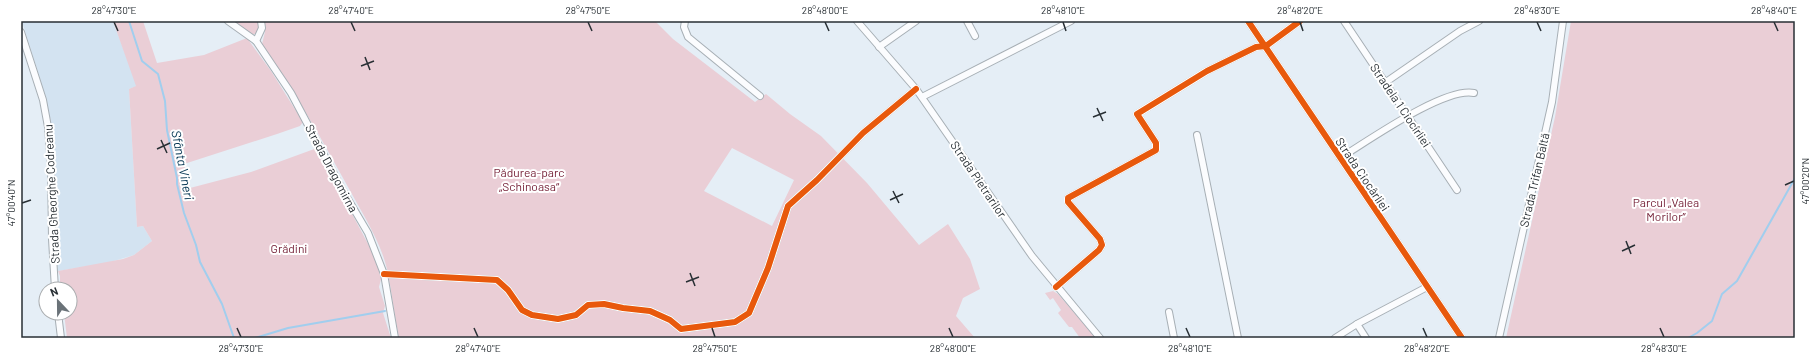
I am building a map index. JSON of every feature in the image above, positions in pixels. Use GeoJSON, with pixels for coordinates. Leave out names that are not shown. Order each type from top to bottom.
{"type":"FeatureCollection","features":[{"type":"Feature","properties":{"kind":"street","name":"Strada Dragomirna"},"geometry":{"type":"LineString","coordinates":[[228,21],[256,41],[291,93],[309,124],[342,189],[368,233],[384,274],[395,338]]}},
{"type":"Feature","properties":{"kind":"street"},"geometry":{"type":"LineString","coordinates":[[256,41],[262,28],[261,21]]}},
{"type":"Feature","properties":{"kind":"street"},"geometry":{"type":"LineString","coordinates":[[685,21],[684,27],[688,37],[760,96]]}},
{"type":"Feature","properties":{"kind":"street","name":"Strada Pietrarilor"},"geometry":{"type":"LineString","coordinates":[[857,21],[916,89],[1032,256],[1056,287],[1100,338]]}},
{"type":"Feature","properties":{"kind":"street"},"geometry":{"type":"LineString","coordinates":[[879,47],[916,21]]}},
{"type":"Feature","properties":{"kind":"street"},"geometry":{"type":"LineString","coordinates":[[967,21],[975,36]]}},
{"type":"Feature","properties":{"kind":"street"},"geometry":{"type":"LineString","coordinates":[[922,97],[1071,21]]}},
{"type":"Feature","properties":{"kind":"street","name":"Strada Ciocârliei"},"geometry":{"type":"LineString","coordinates":[[1248,21],[1462,338]]}},
{"type":"Feature","properties":{"kind":"street"},"geometry":{"type":"LineString","coordinates":[[1056,287],[1099,250],[1102,245],[1100,239],[1068,202],[1068,198],[1156,150],[1156,143],[1137,114],[1207,71],[1256,47],[1266,46],[1300,21]]}},
{"type":"Feature","properties":{"kind":"street","name":"Stradela 1 Ciocîrliei"},"geometry":{"type":"LineString","coordinates":[[1344,21],[1458,190]]}},
{"type":"Feature","properties":{"kind":"street"},"geometry":{"type":"LineString","coordinates":[[1386,82],[1460,31],[1479,21]]}},
{"type":"Feature","properties":{"kind":"street","name":"Strada Trifan Baltă"},"geometry":{"type":"LineString","coordinates":[[1499,338],[1552,102],[1563,21]]}},
{"type":"Feature","properties":{"kind":"street","name":"Strada Gheorghe Codreanu"},"geometry":{"type":"LineString","coordinates":[[21,32],[43,100],[48,127],[51,165],[52,239],[55,281]]}},
{"type":"Feature","properties":{"kind":"street"},"geometry":{"type":"LineString","coordinates":[[384,274],[497,280],[508,290],[522,310],[532,315],[558,319],[576,315],[588,305],[604,304],[650,311],[670,320],[681,329],[735,322],[749,312],[768,268],[788,206],[817,180],[862,134],[916,89]]}},
{"type":"Feature","properties":{"kind":"street"},"geometry":{"type":"LineString","coordinates":[[1340,158],[1409,117],[1448,97],[1467,91],[1474,93]]}},
{"type":"Feature","properties":{"kind":"street"},"geometry":{"type":"LineString","coordinates":[[1197,135],[1238,338]]}},
{"type":"Feature","properties":{"kind":"street"},"geometry":{"type":"LineString","coordinates":[[1335,338],[1357,324],[1427,287]]}},
{"type":"Feature","properties":{"kind":"street"},"geometry":{"type":"LineString","coordinates":[[1169,312],[1174,338]]}},
{"type":"Feature","properties":{"kind":"street"},"geometry":{"type":"LineString","coordinates":[[59,321],[61,338]]}},
{"type":"Feature","properties":{"kind":"street"},"geometry":{"type":"LineString","coordinates":[[1357,324],[1366,338]]}},
{"type":"Feature","properties":{"kind":"shaded area"},"geometry":{"type":"Polygon","coordinates":[[[22,21],[113,21],[137,86],[129,89],[137,227],[143,226],[152,241],[134,255],[107,263],[58,271],[56,250],[60,249],[51,120],[47,109],[46,98],[22,21]]]}},
{"type":"Feature","properties":{"kind":"green space","name":"Grădini"},"geometry":{"type":"Polygon","coordinates":[[[113,21],[143,21],[157,63],[204,55],[247,38],[271,71],[303,122],[300,126],[184,164],[190,188],[251,172],[317,148],[375,257],[381,279],[379,287],[385,306],[383,313],[391,338],[67,338],[65,321],[78,321],[78,281],[60,281],[58,271],[123,259],[134,255],[152,241],[143,226],[137,227],[129,89],[136,86],[113,21]]]}},
{"type":"Feature","properties":{"kind":"green space"},"geometry":{"type":"Polygon","coordinates":[[[258,21],[259,31],[257,34],[251,34],[235,22],[258,21]]]}},
{"type":"Feature","properties":{"kind":"green space","name":"Pădurea-parc „Schinoasa“"},"geometry":{"type":"Polygon","coordinates":[[[264,21],[655,21],[673,39],[755,102],[766,94],[790,114],[821,136],[867,183],[919,245],[948,224],[970,259],[980,289],[963,298],[956,316],[975,338],[399,338],[387,269],[380,248],[365,217],[317,132],[262,44],[265,32],[264,21]],[[732,148],[704,191],[772,226],[794,180],[732,148]]]}},
{"type":"Feature","properties":{"kind":"green space","name":"Parcul „Valea Morilor”"},"geometry":{"type":"Polygon","coordinates":[[[1571,21],[1795,21],[1795,338],[1506,338],[1555,117],[1571,21]]]}},
{"type":"Feature","properties":{"kind":"green space"},"geometry":{"type":"Polygon","coordinates":[[[1053,291],[1058,294],[1096,338],[1080,338],[1072,327],[1069,327],[1058,313],[1061,310],[1053,298],[1050,300],[1045,293],[1053,291]]]}},
{"type":"Feature","properties":{"kind":"waterway","name":"Sfânta Vineri"},"geometry":{"type":"LineString","coordinates":[[129,21],[142,61],[158,74],[165,101],[167,130],[184,213],[196,245],[200,262],[222,304],[234,338]]}},
{"type":"Feature","properties":{"kind":"waterway"},"geometry":{"type":"LineString","coordinates":[[1688,338],[1712,321],[1722,294],[1737,281],[1795,178]]}},
{"type":"Feature","properties":{"kind":"waterway"},"geometry":{"type":"LineString","coordinates":[[255,338],[288,328],[385,311]]}},
{"type":"Feature","properties":{"kind":"cycle path"},"geometry":{"type":"LineString","coordinates":[[1248,21],[1462,338]]}},
{"type":"Feature","properties":{"kind":"cycle path"},"geometry":{"type":"LineString","coordinates":[[1056,287],[1099,250],[1102,245],[1100,239],[1068,202],[1068,198],[1156,150],[1156,143],[1137,114],[1207,71],[1256,47],[1266,46],[1300,21]]}},
{"type":"Feature","properties":{"kind":"cycle path"},"geometry":{"type":"LineString","coordinates":[[384,274],[497,280],[508,290],[522,310],[532,315],[558,319],[576,315],[588,305],[604,304],[650,311],[670,320],[681,329],[735,322],[749,313],[768,268],[788,206],[817,180],[863,133],[916,89]]}}]}
